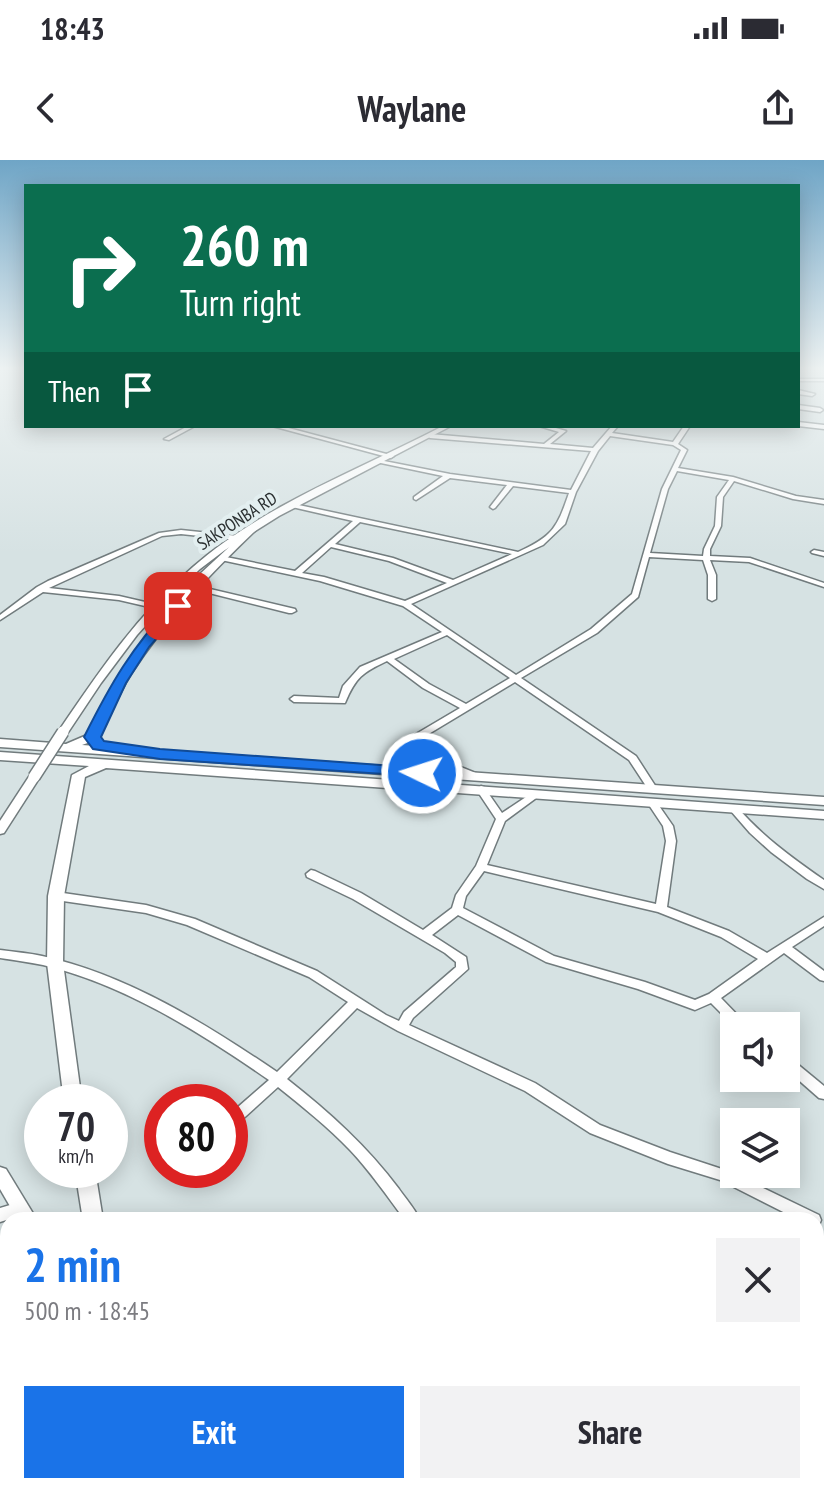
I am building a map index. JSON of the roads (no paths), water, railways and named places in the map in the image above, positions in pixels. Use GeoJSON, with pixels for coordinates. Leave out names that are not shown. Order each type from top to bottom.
{"type":"FeatureCollection","features":[{"type":"Feature","properties":{"kind":"highway"},"geometry":{"type":"LineString","coordinates":[[0,743],[68,745],[86,742],[92,737],[118,683],[143,644],[221,558],[253,528]]}},
{"type":"Feature","properties":{"kind":"highway"},"geometry":{"type":"LineString","coordinates":[[92,737],[99,745],[160,754]]}},
{"type":"Feature","properties":{"kind":"highway"},"geometry":{"type":"LineString","coordinates":[[0,743],[160,754],[481,784],[538,793],[652,794],[733,808],[824,815]]}},
{"type":"Feature","properties":{"kind":"highway"},"geometry":{"type":"LineString","coordinates":[[0,756],[824,801]]}},
{"type":"Feature","properties":{"kind":"highway"},"geometry":{"type":"LineString","coordinates":[[0,756],[58,763],[69,766],[79,775]]}},
{"type":"Feature","properties":{"kind":"highway"},"geometry":{"type":"LineString","coordinates":[[79,775],[97,766],[148,765]]}},
{"type":"Feature","properties":{"kind":"highway"},"geometry":{"type":"LineString","coordinates":[[71,1084],[55,956],[56,896],[79,775]]}},
{"type":"Feature","properties":{"kind":"highway"},"geometry":{"type":"LineString","coordinates":[[88,1188],[92,1212]]}},
{"type":"Feature","properties":{"kind":"main road","name":"SAKPONBA RD"},"geometry":{"type":"LineString","coordinates":[[0,830],[124,641],[155,607],[220,549],[253,528],[442,429]]}},
{"type":"Feature","properties":{"kind":"main road"},"geometry":{"type":"LineString","coordinates":[[0,1174],[23,1212]]}},
{"type":"Feature","properties":{"kind":"street"},"geometry":{"type":"LineString","coordinates":[[167,439],[186,429]]}},
{"type":"Feature","properties":{"kind":"street"},"geometry":{"type":"LineString","coordinates":[[287,429],[391,456]]}},
{"type":"Feature","properties":{"kind":"street"},"geometry":{"type":"LineString","coordinates":[[545,446],[563,431],[555,429]]}},
{"type":"Feature","properties":{"kind":"street"},"geometry":{"type":"LineString","coordinates":[[406,604],[541,544],[562,524],[573,492],[595,450],[613,429]]}},
{"type":"Feature","properties":{"kind":"street"},"geometry":{"type":"LineString","coordinates":[[675,444],[685,429]]}},
{"type":"Feature","properties":{"kind":"street"},"geometry":{"type":"LineString","coordinates":[[501,819],[481,784],[451,766],[404,761],[395,754],[615,615],[635,595],[665,489],[684,450],[675,444],[609,434]]}},
{"type":"Feature","properties":{"kind":"street"},"geometry":{"type":"LineString","coordinates":[[430,436],[595,450]]}},
{"type":"Feature","properties":{"kind":"street"},"geometry":{"type":"LineString","coordinates":[[379,462],[450,476],[573,492]]}},
{"type":"Feature","properties":{"kind":"street"},"geometry":{"type":"LineString","coordinates":[[675,469],[733,479],[795,498],[824,502]]}},
{"type":"Feature","properties":{"kind":"street"},"geometry":{"type":"LineString","coordinates":[[416,498],[436,481],[450,476]]}},
{"type":"Feature","properties":{"kind":"street"},"geometry":{"type":"LineString","coordinates":[[712,599],[712,575],[706,559],[708,543],[718,526],[718,502],[733,479]]}},
{"type":"Feature","properties":{"kind":"street"},"geometry":{"type":"LineString","coordinates":[[493,507],[511,484]]}},
{"type":"Feature","properties":{"kind":"street"},"geometry":{"type":"LineString","coordinates":[[294,506],[521,555]]}},
{"type":"Feature","properties":{"kind":"street"},"geometry":{"type":"LineString","coordinates":[[296,574],[358,520]]}},
{"type":"Feature","properties":{"kind":"street"},"geometry":{"type":"LineString","coordinates":[[0,618],[40,589],[161,534],[181,532],[238,538]]}},
{"type":"Feature","properties":{"kind":"street"},"geometry":{"type":"LineString","coordinates":[[330,545],[391,559],[454,583]]}},
{"type":"Feature","properties":{"kind":"street"},"geometry":{"type":"LineString","coordinates":[[814,552],[824,554]]}},
{"type":"Feature","properties":{"kind":"street"},"geometry":{"type":"LineString","coordinates":[[647,555],[757,561],[824,585]]}},
{"type":"Feature","properties":{"kind":"street"},"geometry":{"type":"LineString","coordinates":[[221,558],[296,574],[406,604],[633,758],[668,826],[671,841],[661,909]]}},
{"type":"Feature","properties":{"kind":"street"},"geometry":{"type":"LineString","coordinates":[[196,587],[292,611]]}},
{"type":"Feature","properties":{"kind":"street"},"geometry":{"type":"LineString","coordinates":[[40,589],[119,598],[155,607]]}},
{"type":"Feature","properties":{"kind":"street"},"geometry":{"type":"LineString","coordinates":[[294,699],[342,701],[354,677],[363,669],[448,632]]}},
{"type":"Feature","properties":{"kind":"street"},"geometry":{"type":"LineString","coordinates":[[388,658],[426,686],[467,708]]}},
{"type":"Feature","properties":{"kind":"street"},"geometry":{"type":"LineString","coordinates":[[424,935],[457,910],[461,895],[481,867],[501,819],[538,793]]}},
{"type":"Feature","properties":{"kind":"street"},"geometry":{"type":"LineString","coordinates":[[733,808],[771,849],[824,885]]}},
{"type":"Feature","properties":{"kind":"street"},"geometry":{"type":"LineString","coordinates":[[481,867],[661,909],[725,934],[767,959]]}},
{"type":"Feature","properties":{"kind":"street"},"geometry":{"type":"LineString","coordinates":[[311,874],[357,896],[462,960],[462,969],[408,1015],[402,1028]]}},
{"type":"Feature","properties":{"kind":"street"},"geometry":{"type":"LineString","coordinates":[[56,896],[133,907],[191,922],[313,974],[402,1028],[530,1087],[595,1129],[668,1158],[723,1175],[799,1212]]}},
{"type":"Feature","properties":{"kind":"street"},"geometry":{"type":"LineString","coordinates":[[457,910],[550,959],[695,1005],[713,997],[824,921]]}},
{"type":"Feature","properties":{"kind":"street"},"geometry":{"type":"LineString","coordinates":[[784,947],[824,977]]}},
{"type":"Feature","properties":{"kind":"street"},"geometry":{"type":"LineString","coordinates":[[0,954],[30,957],[45,964],[55,956],[133,993],[250,1058],[345,1135],[407,1212]]}},
{"type":"Feature","properties":{"kind":"street"},"geometry":{"type":"LineString","coordinates":[[713,997],[728,1012]]}},
{"type":"Feature","properties":{"kind":"street"},"geometry":{"type":"LineString","coordinates":[[248,1106],[355,1002]]}},
{"type":"Feature","properties":{"kind":"street"},"geometry":{"type":"LineString","coordinates":[[800,1074],[824,1094]]}}]}
